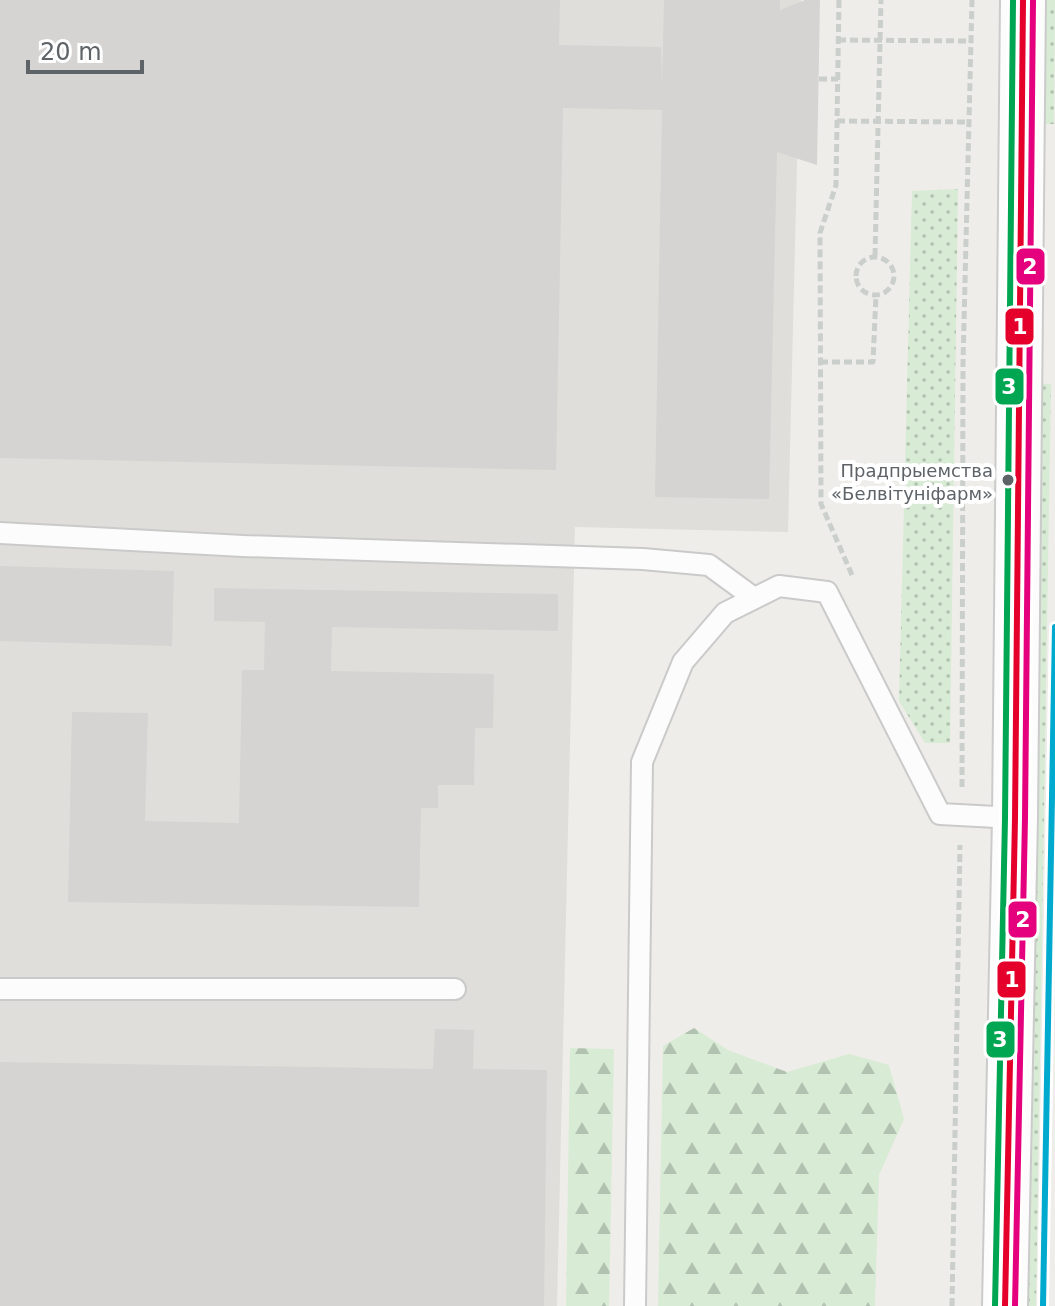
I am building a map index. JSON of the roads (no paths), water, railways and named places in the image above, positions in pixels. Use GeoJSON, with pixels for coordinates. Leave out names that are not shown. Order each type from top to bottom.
{"type":"FeatureCollection","features":[{"type":"Feature","properties":{"kind":"main road"},"geometry":{"type":"LineString","coordinates":[[1005,1306],[1015,818],[1023,0]]}},
{"type":"Feature","properties":{"kind":"lane"},"geometry":{"type":"LineString","coordinates":[[0,533],[243,546],[643,559],[709,565],[754,598]]}},
{"type":"Feature","properties":{"kind":"lane"},"geometry":{"type":"LineString","coordinates":[[635,1306],[642,762],[683,662],[725,613],[754,598],[779,586],[827,592],[940,814],[1015,818]]}},
{"type":"Feature","properties":{"kind":"lane"},"geometry":{"type":"LineString","coordinates":[[0,989],[455,989]]}},
{"type":"Feature","properties":{"kind":"place","name":"Прадпрыемства «Белвітуніфарм»"},"geometry":{"type":"Point","coordinates":[1008,480]}}]}
